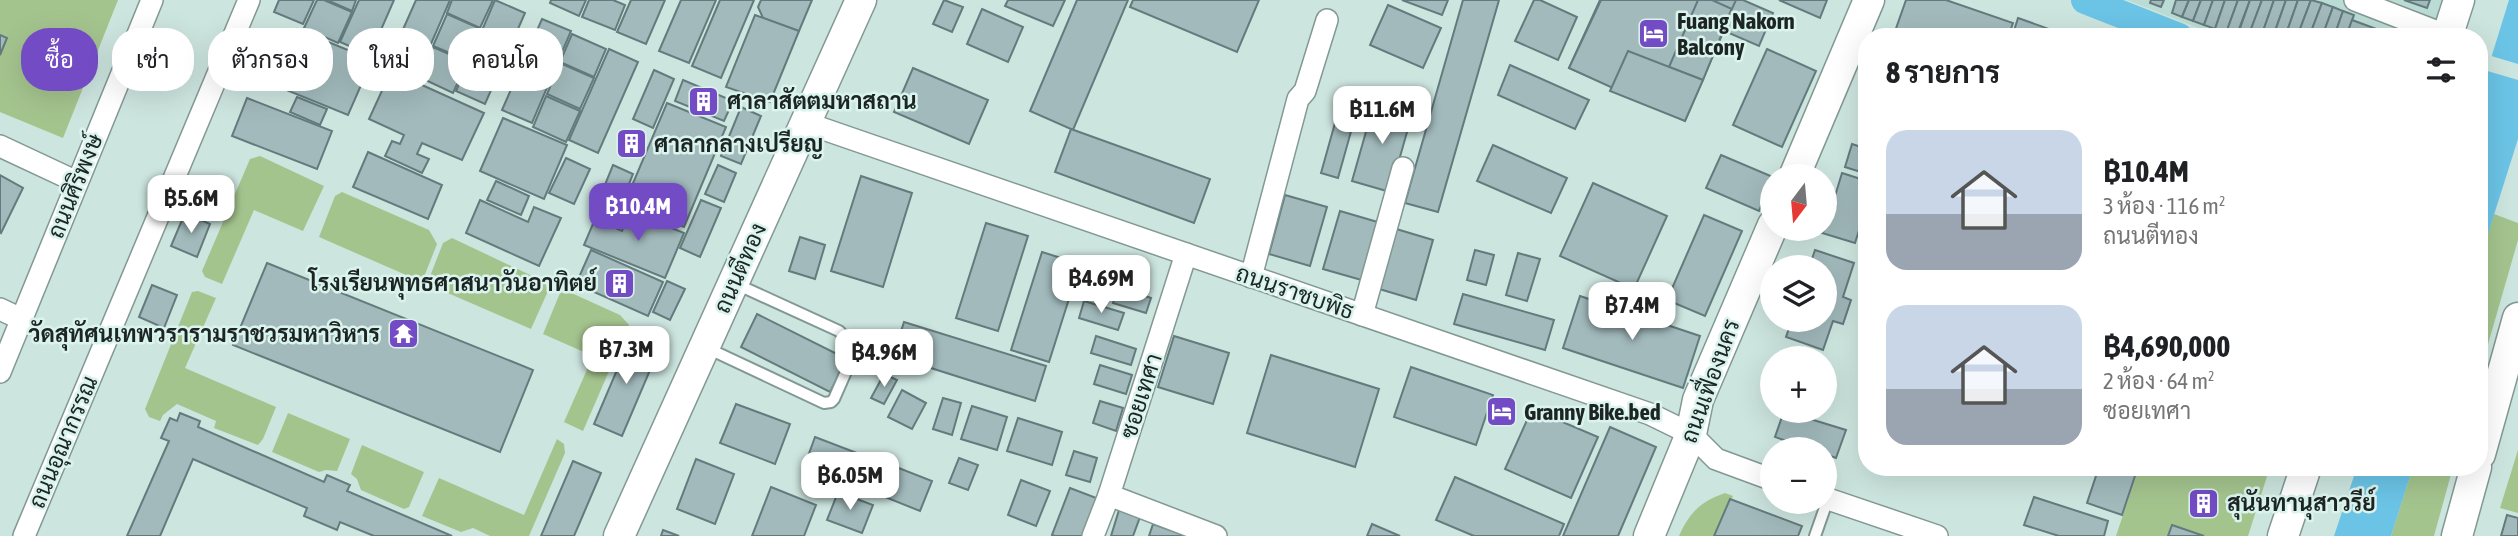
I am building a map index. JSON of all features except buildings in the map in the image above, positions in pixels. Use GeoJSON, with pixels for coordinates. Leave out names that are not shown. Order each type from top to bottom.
{"type":"FeatureCollection","features":[{"type":"Feature","properties":{"kind":"street","name":"ถนนศิริพงษ์"},"geometry":{"type":"LineString","coordinates":[[0,372],[152,0]]}},
{"type":"Feature","properties":{"kind":"street","name":"ถนนอุณากรรณ"},"geometry":{"type":"LineString","coordinates":[[24,536],[249,0]]}},
{"type":"Feature","properties":{"kind":"street","name":"ถนนตีทอง"},"geometry":{"type":"LineString","coordinates":[[619,536],[861,0]]}},
{"type":"Feature","properties":{"kind":"street"},"geometry":{"type":"LineString","coordinates":[[1800,164],[1869,0]]}},
{"type":"Feature","properties":{"kind":"street"},"geometry":{"type":"LineString","coordinates":[[2355,0],[2427,28]]}},
{"type":"Feature","properties":{"kind":"street"},"geometry":{"type":"LineString","coordinates":[[2450,28],[2459,0]]}},
{"type":"Feature","properties":{"kind":"street"},"geometry":{"type":"LineString","coordinates":[[1251,277],[1298,99],[1305,91],[1327,20]]}},
{"type":"Feature","properties":{"kind":"street","name":"ถนนราชบพิธ"},"geometry":{"type":"LineString","coordinates":[[806,123],[1650,414],[1691,434],[1716,459],[1760,475]]}},
{"type":"Feature","properties":{"kind":"street"},"geometry":{"type":"LineString","coordinates":[[0,146],[77,182]]}},
{"type":"Feature","properties":{"kind":"street"},"geometry":{"type":"LineString","coordinates":[[1362,315],[1403,168]]}},
{"type":"Feature","properties":{"kind":"street","name":"ถนนเฟื่องนคร"},"geometry":{"type":"LineString","coordinates":[[1649,536],[1691,434],[1698,400],[1766,242]]}},
{"type":"Feature","properties":{"kind":"street","name":"ซอยเทศา"},"geometry":{"type":"LineString","coordinates":[[1093,536],[1109,495],[1186,254]]}},
{"type":"Feature","properties":{"kind":"street"},"geometry":{"type":"LineString","coordinates":[[0,309],[22,319]]}},
{"type":"Feature","properties":{"kind":"street"},"geometry":{"type":"LineString","coordinates":[[2488,425],[2518,318]]}},
{"type":"Feature","properties":{"kind":"street"},"geometry":{"type":"LineString","coordinates":[[2283,536],[2303,476]]}},
{"type":"Feature","properties":{"kind":"street"},"geometry":{"type":"LineString","coordinates":[[2457,536],[2474,476]]}},
{"type":"Feature","properties":{"kind":"street"},"geometry":{"type":"LineString","coordinates":[[1109,495],[1216,536]]}},
{"type":"Feature","properties":{"kind":"street"},"geometry":{"type":"LineString","coordinates":[[1837,501],[1937,536]]}},
{"type":"Feature","properties":{"kind":"lane"},"geometry":{"type":"LineString","coordinates":[[704,347],[824,403],[834,399],[852,358],[851,343],[839,331],[734,282]]}},
{"type":"Feature","properties":{"kind":"lane"},"geometry":{"type":"LineString","coordinates":[[1815,536],[1822,514]]}},
{"type":"Feature","properties":{"kind":"shaded area"},"geometry":{"type":"Polygon","coordinates":[[[2127,0],[2442,0],[2434,28],[2199,28],[2127,0]]]}},
{"type":"Feature","properties":{"kind":"green space"},"geometry":{"type":"Polygon","coordinates":[[[0,0],[118,0],[98,50],[98,28],[21,28],[21,91],[82,91],[63,138],[0,112],[0,0]]]}},
{"type":"Feature","properties":{"kind":"green space"},"geometry":{"type":"Polygon","coordinates":[[[260,156],[324,186],[303,231],[254,210],[222,284],[205,277],[202,271],[250,159],[260,156]]]}},
{"type":"Feature","properties":{"kind":"green space"},"geometry":{"type":"Polygon","coordinates":[[[342,192],[429,230],[437,244],[422,282],[319,237],[335,196],[342,192]]]}},
{"type":"Feature","properties":{"kind":"green space"},"geometry":{"type":"Polygon","coordinates":[[[2494,214],[2518,223],[2518,240],[2488,344],[2488,233],[2494,214]]]}},
{"type":"Feature","properties":{"kind":"green space"},"geometry":{"type":"Polygon","coordinates":[[[452,238],[545,282],[548,291],[531,329],[427,284],[443,243],[452,238]]]}},
{"type":"Feature","properties":{"kind":"green space"},"geometry":{"type":"Polygon","coordinates":[[[198,291],[216,298],[185,368],[276,407],[258,445],[214,428],[216,421],[177,404],[163,415],[160,421],[149,417],[145,409],[192,292],[198,291]]]}},
{"type":"Feature","properties":{"kind":"green space"},"geometry":{"type":"Polygon","coordinates":[[[567,291],[620,315],[629,325],[583,431],[564,422],[593,356],[543,334],[560,293],[567,291]]]}},
{"type":"Feature","properties":{"kind":"green space"},"geometry":{"type":"Polygon","coordinates":[[[288,413],[350,439],[337,471],[319,472],[272,452],[288,413]]]}},
{"type":"Feature","properties":{"kind":"green space"},"geometry":{"type":"Polygon","coordinates":[[[557,439],[564,444],[565,453],[529,536],[490,536],[473,528],[461,532],[422,516],[439,478],[524,515],[557,439]]]}},
{"type":"Feature","properties":{"kind":"green space"},"geometry":{"type":"Polygon","coordinates":[[[362,445],[424,472],[409,507],[404,509],[361,490],[357,479],[351,474],[362,445]]]}},
{"type":"Feature","properties":{"kind":"green space"},"geometry":{"type":"Polygon","coordinates":[[[2518,450],[2518,513],[2500,508],[2518,450]]]}},
{"type":"Feature","properties":{"kind":"green space"},"geometry":{"type":"Polygon","coordinates":[[[2136,476],[2267,476],[2248,536],[2116,536],[2136,476]]]}},
{"type":"Feature","properties":{"kind":"green space"},"geometry":{"type":"Polygon","coordinates":[[[2410,476],[2451,476],[2434,536],[2391,536],[2410,476]]]}},
{"type":"Feature","properties":{"kind":"green space"},"geometry":{"type":"Polygon","coordinates":[[[1725,493],[1733,496],[1715,536],[1679,536],[1697,509],[1725,493]]]}},
{"type":"Feature","properties":{"kind":"water"},"geometry":{"type":"Polygon","coordinates":[[[2509,0],[2518,0],[2518,139],[2488,234],[2488,68],[2509,0]]]}},
{"type":"Feature","properties":{"kind":"water"},"geometry":{"type":"Polygon","coordinates":[[[2354,476],[2410,476],[2391,536],[2334,536],[2354,476]]]}},
{"type":"Feature","properties":{"kind":"pier"},"geometry":{"type":"Polygon","coordinates":[[[2488,55],[2518,64],[2518,80],[2488,71],[2488,55]]]}},
{"type":"Feature","properties":{"kind":"waterway"},"geometry":{"type":"LineString","coordinates":[[2085,0],[2156,28]]}},
{"type":"Feature","properties":{"kind":"place","name":"Fuang Nakorn Balcony"},"geometry":{"type":"Point","coordinates":[1654,34]}},
{"type":"Feature","properties":{"kind":"place","name":"ศาลาสัตตมหาสถาน"},"geometry":{"type":"Point","coordinates":[704,101]}},
{"type":"Feature","properties":{"kind":"place","name":"ศาลากลางเปรียญ"},"geometry":{"type":"Point","coordinates":[631,144]}},
{"type":"Feature","properties":{"kind":"place","name":"โรงเรียนพุทธศาสนาวันอาทิตย์"},"geometry":{"type":"Point","coordinates":[620,283]}},
{"type":"Feature","properties":{"kind":"place","name":"วัดสุทัศนเทพวรารามราชวรมหาวิหาร"},"geometry":{"type":"Point","coordinates":[403,334]}},
{"type":"Feature","properties":{"kind":"place","name":"Granny Bike.bed"},"geometry":{"type":"Point","coordinates":[1501,412]}},
{"type":"Feature","properties":{"kind":"place","name":"สุนันทานุสาวรีย์"},"geometry":{"type":"Point","coordinates":[2204,503]}}]}
